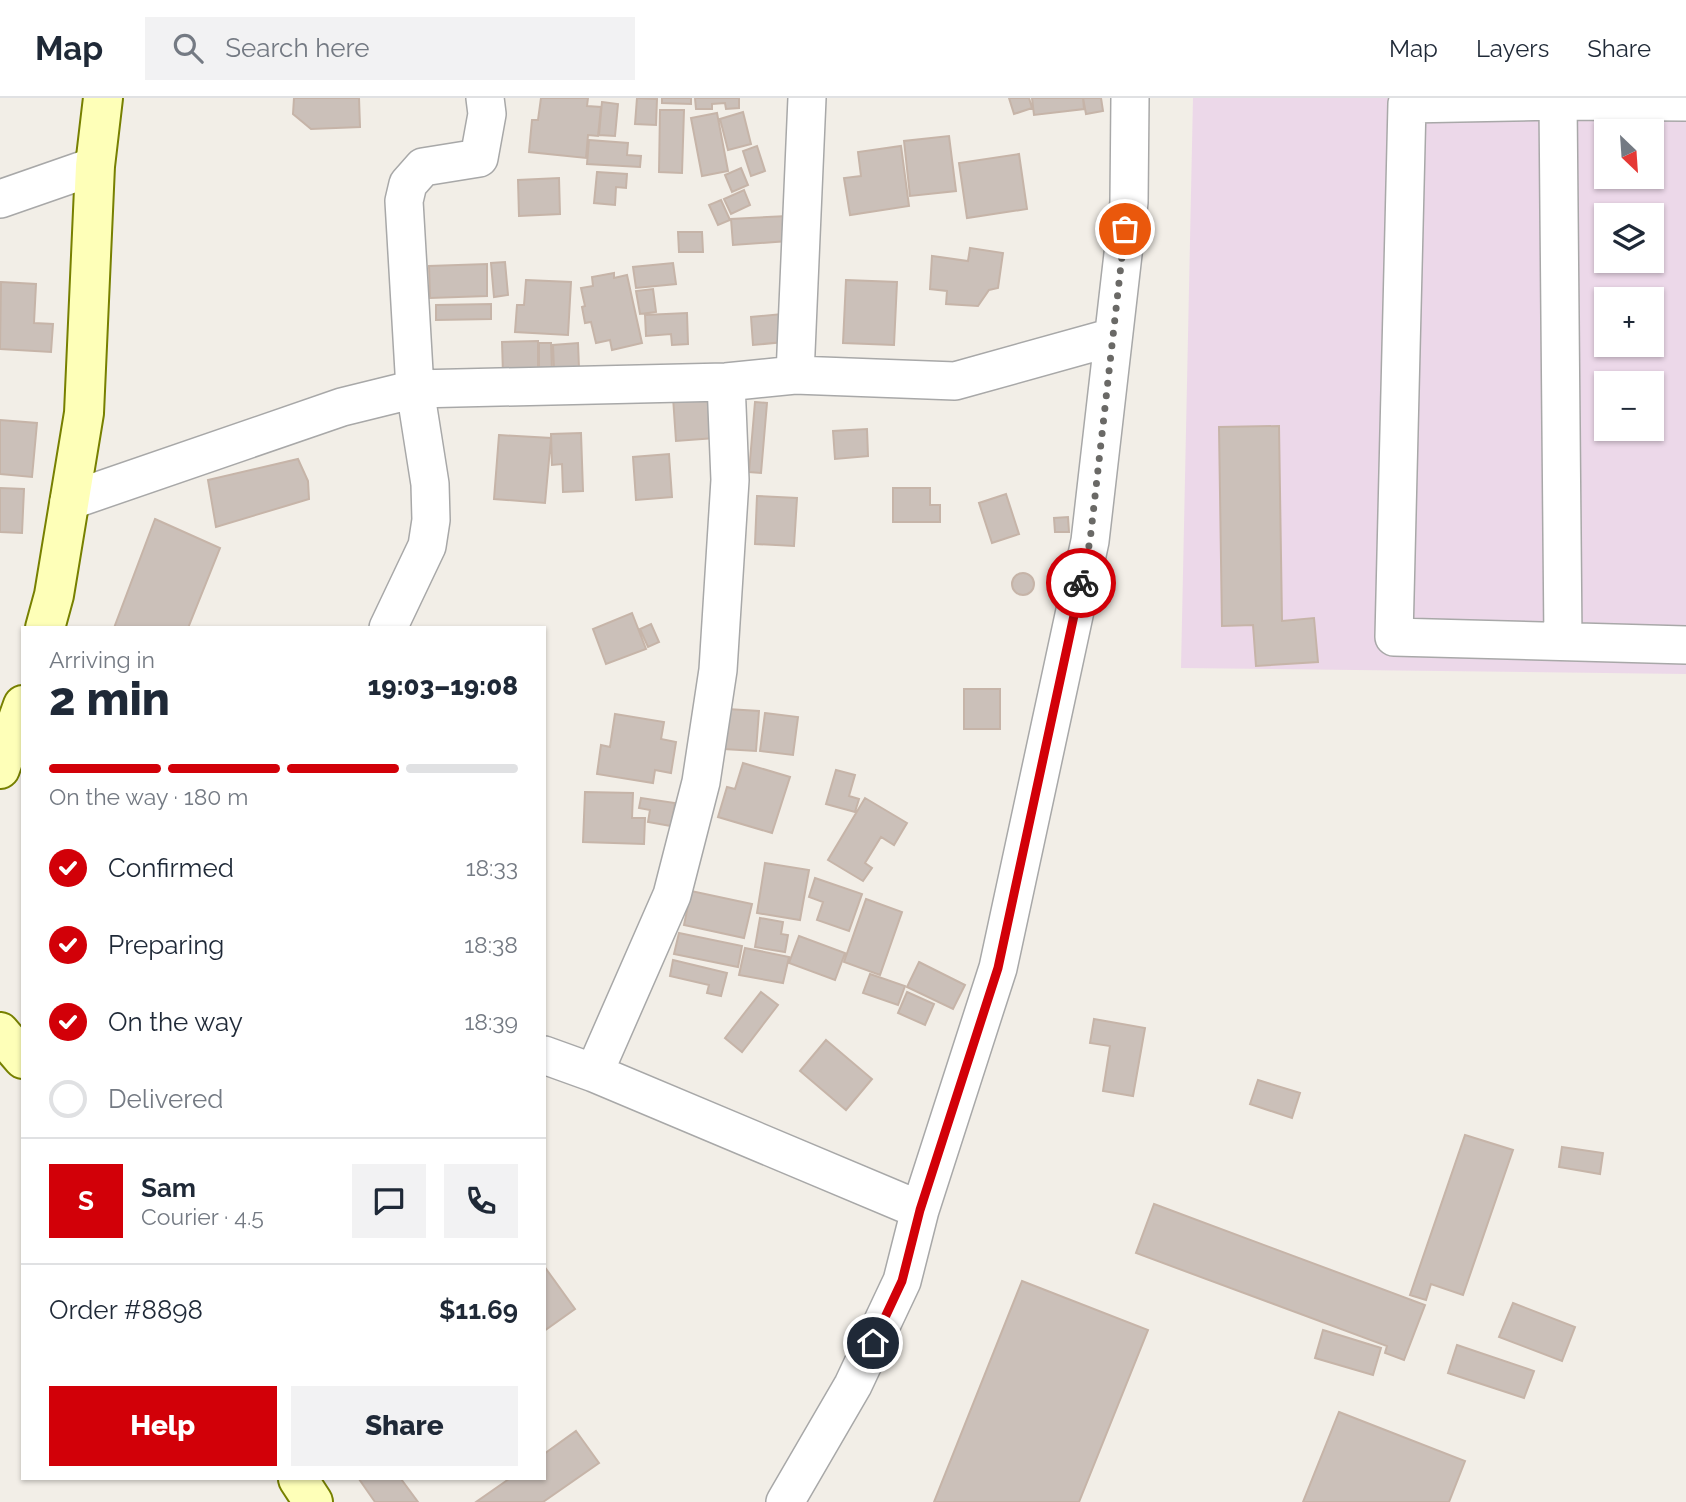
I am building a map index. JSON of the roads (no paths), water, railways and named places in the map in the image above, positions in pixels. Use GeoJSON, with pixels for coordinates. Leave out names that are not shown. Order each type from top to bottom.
{"type":"FeatureCollection","features":[{"type":"Feature","properties":{"kind":"main road"},"geometry":{"type":"LineString","coordinates":[[46,626],[54,595],[84,413],[95,166],[103,98]]}},
{"type":"Feature","properties":{"kind":"main road"},"geometry":{"type":"LineString","coordinates":[[0,769],[21,711]]}},
{"type":"Feature","properties":{"kind":"main road"},"geometry":{"type":"LineString","coordinates":[[0,1032],[21,1057]]}},
{"type":"Feature","properties":{"kind":"main road"},"geometry":{"type":"LineString","coordinates":[[299,1480],[313,1502]]}},
{"type":"Feature","properties":{"kind":"street"},"geometry":{"type":"LineString","coordinates":[[389,626],[427,546],[430,520],[430,484],[415,389],[404,201],[408,184],[423,167],[479,158],[487,114],[485,98]]}},
{"type":"Feature","properties":{"kind":"street"},"geometry":{"type":"LineString","coordinates":[[795,375],[807,98]]}},
{"type":"Feature","properties":{"kind":"street"},"geometry":{"type":"LineString","coordinates":[[785,1502],[853,1385],[902,1281],[920,1210],[998,968],[1090,541],[1129,202],[1130,98]]}},
{"type":"Feature","properties":{"kind":"street"},"geometry":{"type":"LineString","coordinates":[[1558,101],[1563,641]]}},
{"type":"Feature","properties":{"kind":"street"},"geometry":{"type":"LineString","coordinates":[[1686,102],[1407,104],[1394,637],[1686,645]]}},
{"type":"Feature","properties":{"kind":"street"},"geometry":{"type":"LineString","coordinates":[[0,199],[95,166]]}},
{"type":"Feature","properties":{"kind":"street"},"geometry":{"type":"LineString","coordinates":[[69,501],[342,407],[415,389],[726,382],[795,375],[955,382],[1113,337]]}},
{"type":"Feature","properties":{"kind":"street"},"geometry":{"type":"LineString","coordinates":[[594,1073],[672,895],[701,782],[718,670],[730,480],[726,382]]}},
{"type":"Feature","properties":{"kind":"street"},"geometry":{"type":"LineString","coordinates":[[546,1056],[594,1073],[920,1210]]}}]}
